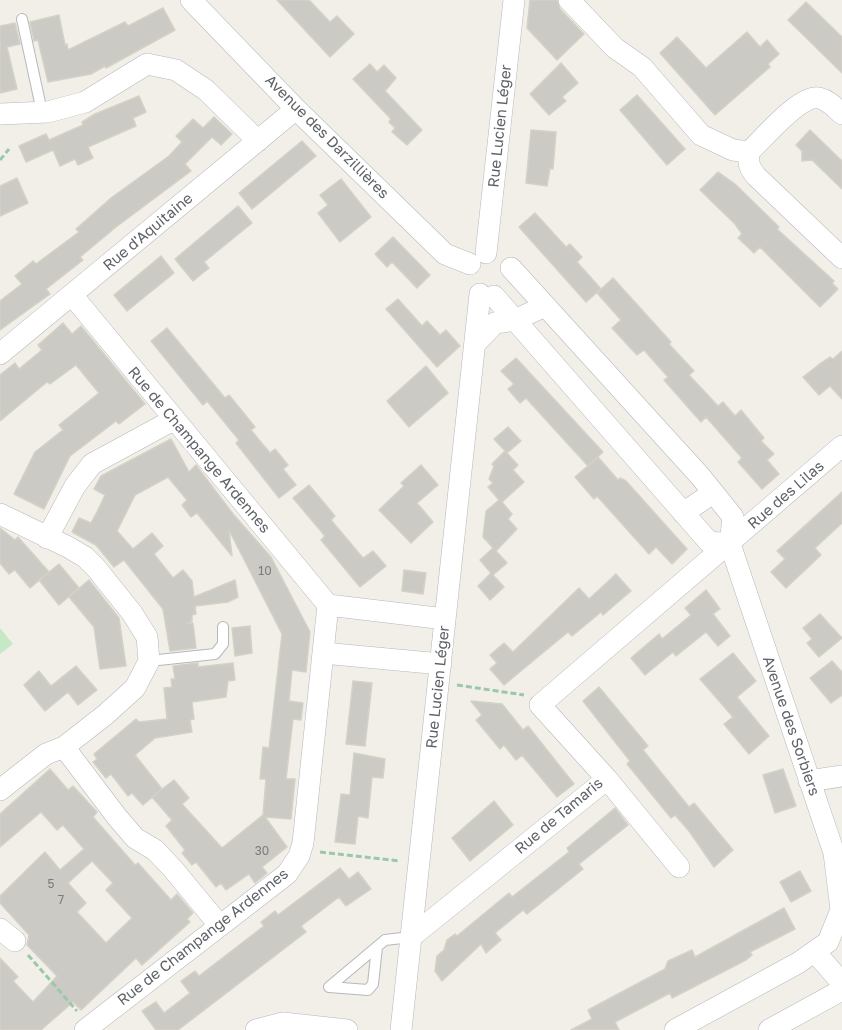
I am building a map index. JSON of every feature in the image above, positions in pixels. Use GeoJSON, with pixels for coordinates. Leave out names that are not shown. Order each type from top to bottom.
{"type":"FeatureCollection","features":[{"type":"Feature","properties":{"kind":"street","name":"Avenue des Darzillières"},"geometry":{"type":"LineString","coordinates":[[191,0],[296,109],[445,254],[478,258]]}},
{"type":"Feature","properties":{"kind":"street","name":"Rue Lucien Léger"},"geometry":{"type":"LineString","coordinates":[[401,1030],[475,344],[487,295],[470,285],[468,278],[478,258],[514,0]]}},
{"type":"Feature","properties":{"kind":"street"},"geometry":{"type":"LineString","coordinates":[[569,0],[615,48],[642,67],[701,135],[733,150],[749,153]]}},
{"type":"Feature","properties":{"kind":"street"},"geometry":{"type":"LineString","coordinates":[[0,114],[42,112],[86,102],[147,64],[176,70],[186,76],[206,90],[258,141]]}},
{"type":"Feature","properties":{"kind":"street"},"geometry":{"type":"LineString","coordinates":[[842,114],[820,98],[803,100],[749,153],[750,169],[842,258]]}},
{"type":"Feature","properties":{"kind":"street","name":"Rue d'Aquitaine"},"geometry":{"type":"LineString","coordinates":[[0,354],[296,109]]}},
{"type":"Feature","properties":{"kind":"street"},"geometry":{"type":"LineString","coordinates":[[478,258],[502,256],[511,268],[510,282],[501,293],[487,295]]}},
{"type":"Feature","properties":{"kind":"street","name":"Avenue des Sorbiers"},"geometry":{"type":"LineString","coordinates":[[511,268],[733,518],[730,544],[834,853],[841,910]]}},
{"type":"Feature","properties":{"kind":"street","name":"Rue de Champange Ardennes"},"geometry":{"type":"LineString","coordinates":[[72,295],[328,605],[300,851],[287,874],[87,1028]]}},
{"type":"Feature","properties":{"kind":"street"},"geometry":{"type":"LineString","coordinates":[[487,295],[515,320],[709,542],[730,544]]}},
{"type":"Feature","properties":{"kind":"street"},"geometry":{"type":"LineString","coordinates":[[475,344],[495,323],[515,320],[546,306]]}},
{"type":"Feature","properties":{"kind":"street"},"geometry":{"type":"LineString","coordinates":[[47,537],[75,486],[92,464],[173,420]]}},
{"type":"Feature","properties":{"kind":"street","name":"Rue des Lilas"},"geometry":{"type":"LineString","coordinates":[[730,544],[842,446]]}},
{"type":"Feature","properties":{"kind":"street"},"geometry":{"type":"LineString","coordinates":[[683,513],[713,493]]}},
{"type":"Feature","properties":{"kind":"street"},"geometry":{"type":"LineString","coordinates":[[0,514],[85,557],[132,613],[147,637],[149,661],[135,688],[64,747],[46,754],[0,790]]}},
{"type":"Feature","properties":{"kind":"street"},"geometry":{"type":"LineString","coordinates":[[540,705],[730,544]]}},
{"type":"Feature","properties":{"kind":"street"},"geometry":{"type":"LineString","coordinates":[[328,605],[445,619]]}},
{"type":"Feature","properties":{"kind":"street"},"geometry":{"type":"LineString","coordinates":[[323,653],[441,663]]}},
{"type":"Feature","properties":{"kind":"street","name":"Rue de Tamaris"},"geometry":{"type":"LineString","coordinates":[[411,938],[607,779],[540,705]]}},
{"type":"Feature","properties":{"kind":"street"},"geometry":{"type":"LineString","coordinates":[[64,747],[135,838],[155,850],[220,926]]}},
{"type":"Feature","properties":{"kind":"street"},"geometry":{"type":"LineString","coordinates":[[809,781],[842,776]]}},
{"type":"Feature","properties":{"kind":"street"},"geometry":{"type":"LineString","coordinates":[[607,779],[679,867]]}},
{"type":"Feature","properties":{"kind":"street"},"geometry":{"type":"LineString","coordinates":[[675,1030],[815,952],[828,942],[841,910]]}},
{"type":"Feature","properties":{"kind":"street"},"geometry":{"type":"LineString","coordinates":[[815,952],[842,983]]}},
{"type":"Feature","properties":{"kind":"street"},"geometry":{"type":"LineString","coordinates":[[769,1030],[842,990]]}},
{"type":"Feature","properties":{"kind":"street"},"geometry":{"type":"LineString","coordinates":[[256,1030],[283,1023],[347,1030]]}},
{"type":"Feature","properties":{"kind":"lane"},"geometry":{"type":"LineString","coordinates":[[22,19],[42,112]]}},
{"type":"Feature","properties":{"kind":"lane"},"geometry":{"type":"LineString","coordinates":[[149,661],[215,654],[224,644],[223,627]]}},
{"type":"Feature","properties":{"kind":"lane"},"geometry":{"type":"LineString","coordinates":[[377,947],[373,984],[368,990],[329,987],[385,940],[411,938]]}},
{"type":"Feature","properties":{"kind":"path"},"geometry":{"type":"LineString","coordinates":[[0,160],[9,149]]}},
{"type":"Feature","properties":{"kind":"path"},"geometry":{"type":"LineString","coordinates":[[436,701],[457,685],[523,694],[540,705]]}},
{"type":"Feature","properties":{"kind":"path"},"geometry":{"type":"LineString","coordinates":[[300,851],[419,863]]}},
{"type":"Feature","properties":{"kind":"path"},"geometry":{"type":"LineString","coordinates":[[8,935],[87,1028]]}},
{"type":"Feature","properties":{"kind":"green space"},"geometry":{"type":"Polygon","coordinates":[[[0,628],[13,644],[0,654],[0,628]]]}},
{"type":"Feature","properties":{"kind":"building"},"geometry":{"type":"Polygon","coordinates":[[[277,0],[309,0],[330,22],[337,16],[354,34],[330,57],[277,0]]]}},
{"type":"Feature","properties":{"kind":"building"},"geometry":{"type":"Polygon","coordinates":[[[530,0],[557,0],[560,9],[584,34],[557,60],[527,28],[530,0]]]}},
{"type":"Feature","properties":{"kind":"building"},"geometry":{"type":"Polygon","coordinates":[[[806,2],[842,37],[842,73],[788,20],[806,2]]]}},
{"type":"Feature","properties":{"kind":"building"},"geometry":{"type":"Polygon","coordinates":[[[163,8],[175,30],[106,68],[105,66],[91,74],[48,82],[38,40],[34,41],[30,22],[59,15],[68,50],[125,22],[128,26],[163,8]]]}},
{"type":"Feature","properties":{"kind":"building"},"geometry":{"type":"Polygon","coordinates":[[[15,23],[20,44],[7,47],[17,89],[0,93],[0,26],[15,23]]]}},
{"type":"Feature","properties":{"kind":"building"},"geometry":{"type":"Polygon","coordinates":[[[747,32],[760,47],[767,40],[779,54],[768,64],[770,67],[715,115],[660,53],[677,37],[706,68],[747,32]]]}},
{"type":"Feature","properties":{"kind":"building"},"geometry":{"type":"Polygon","coordinates":[[[561,63],[578,83],[562,97],[566,101],[549,115],[530,94],[561,63]]]}},
{"type":"Feature","properties":{"kind":"building"},"geometry":{"type":"Polygon","coordinates":[[[370,64],[377,72],[384,65],[396,78],[385,91],[422,130],[407,145],[392,132],[395,128],[389,122],[391,119],[353,79],[370,64]]]}},
{"type":"Feature","properties":{"kind":"building"},"geometry":{"type":"Polygon","coordinates":[[[637,95],[685,149],[667,165],[620,110],[637,95]]]}},
{"type":"Feature","properties":{"kind":"building"},"geometry":{"type":"Polygon","coordinates":[[[139,96],[146,112],[133,118],[136,126],[88,147],[93,158],[78,165],[75,159],[60,166],[53,150],[26,162],[19,146],[46,134],[49,140],[83,125],[82,122],[95,114],[139,96]]]}},
{"type":"Feature","properties":{"kind":"building"},"geometry":{"type":"Polygon","coordinates":[[[214,117],[232,134],[221,145],[212,137],[185,164],[191,171],[116,227],[80,257],[83,260],[46,289],[50,294],[0,330],[0,301],[22,284],[15,276],[33,261],[36,264],[79,232],[76,229],[111,198],[169,156],[182,142],[176,136],[193,119],[203,128],[214,117]]]}},
{"type":"Feature","properties":{"kind":"building"},"geometry":{"type":"Polygon","coordinates":[[[531,130],[556,132],[553,169],[550,168],[547,186],[526,183],[531,130]]]}},
{"type":"Feature","properties":{"kind":"building"},"geometry":{"type":"Polygon","coordinates":[[[810,130],[842,161],[842,189],[812,160],[802,161],[802,151],[796,145],[810,130]]]}},
{"type":"Feature","properties":{"kind":"building"},"geometry":{"type":"Polygon","coordinates":[[[302,141],[316,156],[252,209],[239,193],[302,141]]]}},
{"type":"Feature","properties":{"kind":"building"},"geometry":{"type":"Polygon","coordinates":[[[718,172],[735,184],[779,227],[777,229],[834,281],[832,283],[838,289],[820,307],[760,247],[754,253],[738,238],[742,234],[735,224],[700,190],[718,172]]]}},
{"type":"Feature","properties":{"kind":"building"},"geometry":{"type":"Polygon","coordinates":[[[17,178],[28,203],[0,216],[0,186],[17,178]]]}},
{"type":"Feature","properties":{"kind":"building"},"geometry":{"type":"Polygon","coordinates":[[[341,179],[371,217],[340,242],[318,213],[328,205],[320,195],[341,179]]]}},
{"type":"Feature","properties":{"kind":"building"},"geometry":{"type":"Polygon","coordinates":[[[238,206],[252,223],[204,262],[209,268],[193,281],[175,259],[238,206]]]}},
{"type":"Feature","properties":{"kind":"building"},"geometry":{"type":"Polygon","coordinates":[[[535,213],[566,247],[570,244],[582,257],[577,262],[601,289],[586,302],[519,227],[535,213]]]}},
{"type":"Feature","properties":{"kind":"building"},"geometry":{"type":"Polygon","coordinates":[[[393,237],[430,275],[417,288],[392,262],[387,267],[375,254],[393,237]]]}},
{"type":"Feature","properties":{"kind":"building"},"geometry":{"type":"Polygon","coordinates":[[[161,256],[174,273],[127,311],[114,295],[161,256]]]}},
{"type":"Feature","properties":{"kind":"building"},"geometry":{"type":"Polygon","coordinates":[[[613,278],[671,342],[669,344],[694,371],[689,375],[718,406],[723,402],[735,416],[741,410],[764,438],[761,441],[774,454],[767,460],[779,474],[762,489],[738,462],[742,458],[706,417],[701,422],[664,380],[668,377],[644,350],[637,355],[612,328],[621,320],[597,293],[613,278]]]}},
{"type":"Feature","properties":{"kind":"building"},"geometry":{"type":"Polygon","coordinates":[[[398,299],[422,326],[427,321],[440,335],[446,330],[460,346],[437,367],[386,309],[398,299]]]}},
{"type":"Feature","properties":{"kind":"building"},"geometry":{"type":"Polygon","coordinates":[[[63,323],[72,334],[81,326],[145,404],[119,424],[116,421],[70,456],[44,509],[14,494],[35,452],[63,430],[59,425],[99,393],[76,365],[50,384],[47,382],[0,421],[0,375],[15,363],[19,369],[42,350],[38,345],[63,323]]]}},
{"type":"Feature","properties":{"kind":"building"},"geometry":{"type":"Polygon","coordinates":[[[167,328],[225,398],[229,395],[255,427],[251,430],[270,453],[275,449],[288,465],[283,469],[296,485],[279,498],[236,443],[239,440],[207,401],[203,405],[151,341],[167,328]]]}},
{"type":"Feature","properties":{"kind":"building"},"geometry":{"type":"Polygon","coordinates":[[[842,351],[842,399],[830,386],[819,395],[803,377],[842,351]]]}},
{"type":"Feature","properties":{"kind":"building"},"geometry":{"type":"Polygon","coordinates":[[[516,358],[603,452],[588,466],[526,398],[520,403],[508,389],[514,384],[501,371],[516,358]]]}},
{"type":"Feature","properties":{"kind":"building"},"geometry":{"type":"Polygon","coordinates":[[[426,366],[448,393],[409,427],[387,401],[426,366]]]}},
{"type":"Feature","properties":{"kind":"building"},"geometry":{"type":"Polygon","coordinates":[[[508,427],[521,441],[507,453],[494,439],[508,427]]]}},
{"type":"Feature","properties":{"kind":"building"},"geometry":{"type":"Polygon","coordinates":[[[171,439],[189,472],[196,465],[233,514],[271,557],[310,632],[306,672],[292,670],[289,701],[303,703],[301,720],[293,719],[286,779],[295,779],[291,819],[265,817],[287,847],[262,867],[267,873],[255,883],[249,874],[226,890],[221,883],[216,887],[196,862],[192,865],[182,853],[185,850],[166,826],[172,820],[152,797],[174,780],[189,798],[182,804],[222,848],[263,815],[266,779],[260,779],[263,747],[269,748],[282,634],[229,530],[232,556],[197,513],[191,517],[182,505],[187,500],[168,477],[135,495],[117,531],[133,549],[152,533],[163,546],[154,554],[173,578],[183,570],[192,581],[194,597],[235,580],[238,597],[228,602],[195,606],[196,614],[192,615],[192,621],[187,624],[193,623],[196,648],[170,651],[163,609],[124,560],[114,567],[96,545],[72,532],[79,518],[91,523],[98,510],[105,495],[94,489],[101,476],[171,439]]]}},
{"type":"Feature","properties":{"kind":"building"},"geometry":{"type":"Polygon","coordinates":[[[505,451],[518,465],[513,470],[524,482],[502,502],[512,514],[508,519],[517,529],[496,551],[507,563],[493,575],[504,587],[490,600],[478,586],[491,573],[480,560],[493,548],[483,537],[486,511],[499,500],[488,487],[493,483],[489,479],[494,466],[492,464],[505,451]]]}},
{"type":"Feature","properties":{"kind":"building"},"geometry":{"type":"Polygon","coordinates":[[[598,457],[618,480],[620,478],[626,481],[687,549],[672,564],[656,547],[649,554],[597,496],[594,499],[575,477],[598,457]]]}},
{"type":"Feature","properties":{"kind":"building"},"geometry":{"type":"Polygon","coordinates":[[[421,465],[438,485],[417,503],[433,522],[411,543],[379,510],[404,486],[401,483],[421,465]]]}},
{"type":"Feature","properties":{"kind":"building"},"geometry":{"type":"Polygon","coordinates":[[[309,485],[335,516],[331,520],[363,558],[373,551],[386,566],[360,587],[321,540],[325,536],[293,498],[309,485]]]}},
{"type":"Feature","properties":{"kind":"building"},"geometry":{"type":"Polygon","coordinates":[[[842,492],[842,523],[815,548],[821,555],[786,588],[771,572],[785,559],[777,551],[842,492]]]}},
{"type":"Feature","properties":{"kind":"building"},"geometry":{"type":"Polygon","coordinates":[[[0,528],[15,540],[18,537],[49,572],[30,588],[15,570],[9,574],[0,563],[0,528]]]}},
{"type":"Feature","properties":{"kind":"building"},"geometry":{"type":"Polygon","coordinates":[[[59,564],[79,588],[59,605],[39,580],[59,564]]]}},
{"type":"Feature","properties":{"kind":"building"},"geometry":{"type":"Polygon","coordinates":[[[404,570],[426,573],[423,594],[402,591],[404,570]]]}},
{"type":"Feature","properties":{"kind":"building"},"geometry":{"type":"Polygon","coordinates":[[[616,574],[631,591],[603,615],[601,612],[572,636],[568,632],[504,685],[490,669],[497,663],[490,655],[504,643],[513,652],[579,588],[589,599],[616,574]]]}},
{"type":"Feature","properties":{"kind":"building"},"geometry":{"type":"Polygon","coordinates":[[[89,580],[119,618],[126,666],[100,669],[94,627],[69,597],[89,580]]]}},
{"type":"Feature","properties":{"kind":"building"},"geometry":{"type":"Polygon","coordinates":[[[706,590],[720,609],[713,614],[730,636],[718,646],[706,632],[676,656],[673,652],[645,675],[631,658],[659,634],[662,639],[691,615],[685,608],[706,590]]]}},
{"type":"Feature","properties":{"kind":"building"},"geometry":{"type":"Polygon","coordinates":[[[820,614],[842,638],[819,657],[807,643],[812,639],[803,628],[820,614]]]}},
{"type":"Feature","properties":{"kind":"building"},"geometry":{"type":"Polygon","coordinates":[[[250,626],[252,653],[235,656],[232,628],[250,626]]]}},
{"type":"Feature","properties":{"kind":"building"},"geometry":{"type":"Polygon","coordinates":[[[733,653],[756,681],[737,697],[769,736],[749,754],[724,724],[733,717],[700,679],[733,653]]]}},
{"type":"Feature","properties":{"kind":"building"},"geometry":{"type":"Polygon","coordinates":[[[832,661],[842,672],[842,695],[831,703],[810,678],[832,661]]]}},
{"type":"Feature","properties":{"kind":"building"},"geometry":{"type":"Polygon","coordinates":[[[198,663],[198,667],[233,663],[235,680],[228,681],[226,697],[192,702],[194,719],[190,720],[192,732],[155,738],[135,755],[162,789],[143,805],[132,793],[128,796],[111,774],[106,778],[93,762],[97,759],[94,754],[136,719],[139,722],[167,719],[164,688],[172,687],[171,679],[175,679],[173,666],[198,663]]]}},
{"type":"Feature","properties":{"kind":"building"},"geometry":{"type":"Polygon","coordinates":[[[76,666],[97,690],[78,705],[68,692],[45,711],[24,685],[39,671],[51,686],[76,666]]]}},
{"type":"Feature","properties":{"kind":"building"},"geometry":{"type":"Polygon","coordinates":[[[353,681],[372,683],[365,746],[346,744],[353,681]]]}},
{"type":"Feature","properties":{"kind":"building"},"geometry":{"type":"Polygon","coordinates":[[[599,687],[648,746],[643,750],[689,807],[694,803],[733,850],[714,867],[689,831],[675,815],[671,818],[627,764],[630,761],[583,701],[599,687]]]}},
{"type":"Feature","properties":{"kind":"building"},"geometry":{"type":"Polygon","coordinates":[[[471,701],[502,704],[523,730],[528,726],[574,784],[557,797],[522,755],[516,760],[504,745],[500,749],[476,720],[482,715],[471,701]]]}},
{"type":"Feature","properties":{"kind":"building"},"geometry":{"type":"Polygon","coordinates":[[[354,753],[385,759],[383,778],[372,777],[368,818],[358,816],[355,844],[335,842],[341,794],[350,795],[354,753]]]}},
{"type":"Feature","properties":{"kind":"building"},"geometry":{"type":"Polygon","coordinates":[[[50,769],[68,790],[73,786],[97,812],[93,817],[135,865],[138,863],[171,900],[177,894],[193,913],[187,919],[190,922],[142,965],[136,958],[81,1010],[73,1002],[41,1030],[0,1030],[0,958],[18,977],[13,981],[33,1002],[57,976],[27,945],[29,935],[0,903],[0,896],[45,852],[60,870],[84,849],[63,825],[57,830],[41,812],[0,847],[0,814],[50,769]],[[92,861],[68,883],[86,903],[77,912],[106,943],[132,918],[106,890],[113,883],[92,861]]]}},
{"type":"Feature","properties":{"kind":"building"},"geometry":{"type":"Polygon","coordinates":[[[783,769],[796,806],[775,813],[763,775],[783,769]]]}},
{"type":"Feature","properties":{"kind":"building"},"geometry":{"type":"Polygon","coordinates":[[[494,801],[513,825],[470,861],[452,838],[494,801]]]}},
{"type":"Feature","properties":{"kind":"building"},"geometry":{"type":"Polygon","coordinates":[[[615,808],[628,825],[579,864],[583,869],[527,914],[523,910],[495,933],[501,940],[486,953],[481,944],[442,981],[435,971],[437,956],[444,950],[447,940],[455,934],[457,936],[509,893],[512,897],[569,852],[567,848],[615,808]]]}},
{"type":"Feature","properties":{"kind":"building"},"geometry":{"type":"Polygon","coordinates":[[[340,868],[349,879],[358,872],[371,889],[346,906],[339,897],[301,926],[306,932],[178,1030],[156,1030],[142,1011],[156,1002],[164,1013],[190,993],[181,981],[195,971],[199,976],[264,926],[261,922],[275,911],[278,915],[340,868]]]}},
{"type":"Feature","properties":{"kind":"building"},"geometry":{"type":"Polygon","coordinates":[[[800,871],[811,891],[791,902],[780,882],[800,871]]]}},
{"type":"Feature","properties":{"kind":"building"},"geometry":{"type":"Polygon","coordinates":[[[784,908],[795,929],[750,952],[752,955],[746,960],[672,998],[670,993],[615,1022],[619,1030],[571,1030],[592,1019],[588,1010],[665,969],[668,961],[692,950],[695,957],[784,908]]]}}]}
